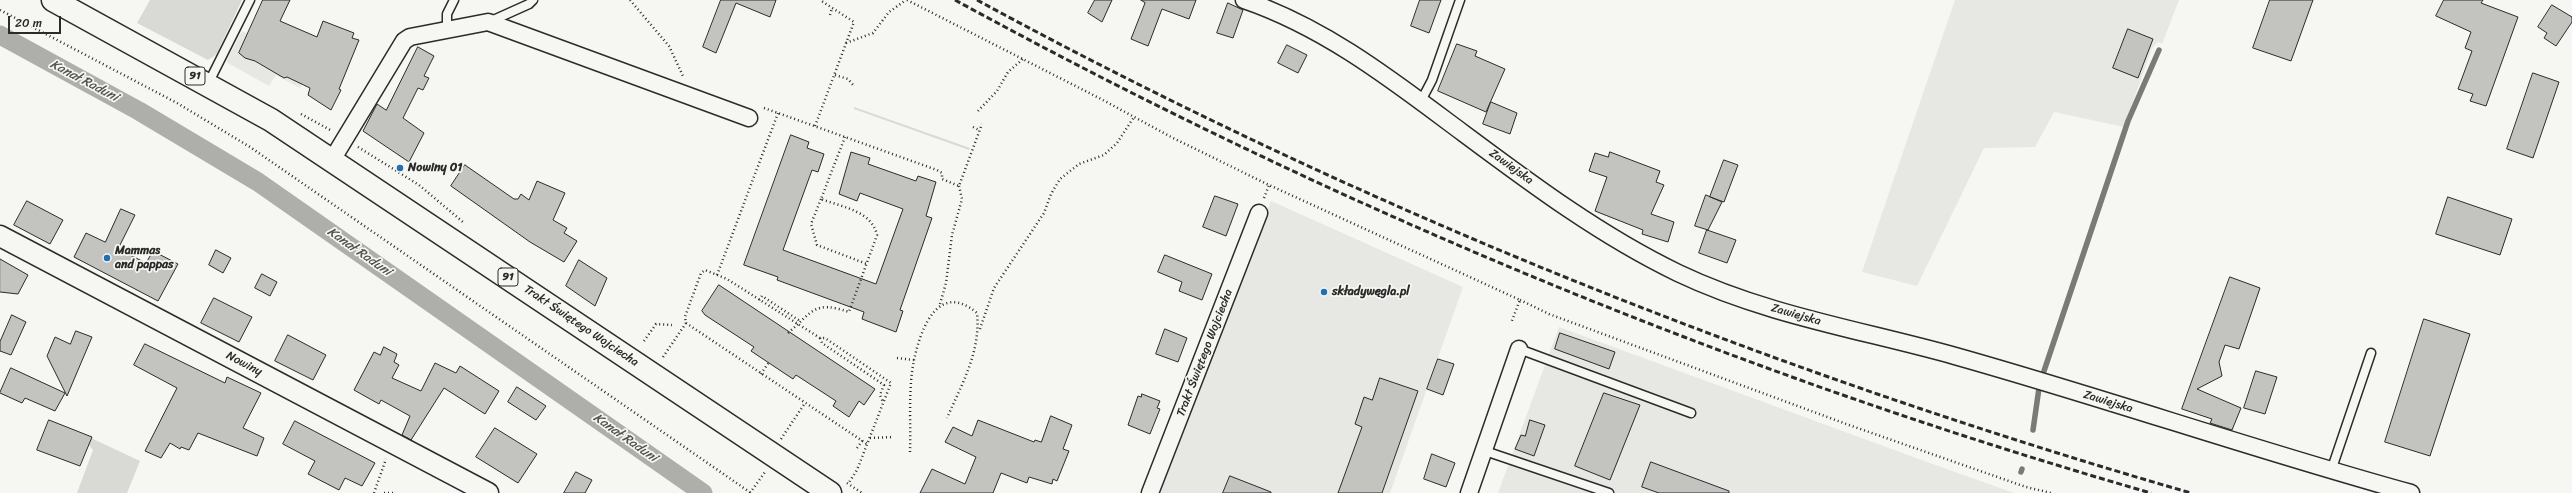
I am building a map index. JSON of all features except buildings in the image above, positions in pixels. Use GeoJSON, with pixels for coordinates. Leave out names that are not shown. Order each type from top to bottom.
{"type":"FeatureCollection","features":[{"type":"Feature","properties":{"kind":"main road","name":"Trakt Świętego Wojciecha"},"geometry":{"type":"LineString","coordinates":[[53,0],[271,120],[839,489]]}},
{"type":"Feature","properties":{"kind":"street","name":"Zawiejska"},"geometry":{"type":"LineString","coordinates":[[1244,0],[1282,14],[1313,30],[1378,70],[1505,164],[1627,246],[1679,273],[1735,297],[1843,329],[1953,356],[2331,471],[2412,493]]}},
{"type":"Feature","properties":{"kind":"street"},"geometry":{"type":"LineString","coordinates":[[332,160],[404,41],[410,37],[488,22],[692,97],[754,112]]}},
{"type":"Feature","properties":{"kind":"street","name":"Trakt Świętego Wojciecha"},"geometry":{"type":"LineString","coordinates":[[1150,493],[1259,213]]}},
{"type":"Feature","properties":{"kind":"street","name":"Nowiny"},"geometry":{"type":"LineString","coordinates":[[0,236],[488,493]]}},
{"type":"Feature","properties":{"kind":"street"},"geometry":{"type":"LineString","coordinates":[[1469,493],[1485,451],[1519,349]]}},
{"type":"Feature","properties":{"kind":"lane"},"geometry":{"type":"LineString","coordinates":[[208,84],[250,0]]}},
{"type":"Feature","properties":{"kind":"lane"},"geometry":{"type":"LineString","coordinates":[[447,30],[448,14],[454,0]]}},
{"type":"Feature","properties":{"kind":"lane"},"geometry":{"type":"LineString","coordinates":[[488,22],[529,4],[533,0]]}},
{"type":"Feature","properties":{"kind":"lane"},"geometry":{"type":"LineString","coordinates":[[1421,101],[1432,80],[1460,0]]}},
{"type":"Feature","properties":{"kind":"lane"},"geometry":{"type":"LineString","coordinates":[[1519,349],[1691,413]]}},
{"type":"Feature","properties":{"kind":"lane"},"geometry":{"type":"LineString","coordinates":[[2331,471],[2370,353]]}},
{"type":"Feature","properties":{"kind":"lane"},"geometry":{"type":"LineString","coordinates":[[1485,451],[1609,493]]}},
{"type":"Feature","properties":{"kind":"path"},"geometry":{"type":"LineString","coordinates":[[630,0],[669,46],[692,97]]}},
{"type":"Feature","properties":{"kind":"path"},"geometry":{"type":"LineString","coordinates":[[815,126],[854,22],[820,0]]}},
{"type":"Feature","properties":{"kind":"path"},"geometry":{"type":"LineString","coordinates":[[846,43],[873,33],[889,12],[906,0],[1269,186],[1549,314],[1849,426],[2026,487],[2051,493]]}},
{"type":"Feature","properties":{"kind":"path"},"geometry":{"type":"LineString","coordinates":[[830,15],[832,8]]}},
{"type":"Feature","properties":{"kind":"path"},"geometry":{"type":"LineString","coordinates":[[0,10],[177,103],[250,147],[750,493],[765,472]]}},
{"type":"Feature","properties":{"kind":"path"},"geometry":{"type":"LineString","coordinates":[[978,111],[997,91],[1008,72],[1023,59]]}},
{"type":"Feature","properties":{"kind":"path"},"geometry":{"type":"LineString","coordinates":[[835,74],[848,79],[854,86]]}},
{"type":"Feature","properties":{"kind":"path"},"geometry":{"type":"LineString","coordinates":[[754,112],[778,113],[937,170],[942,173],[942,179],[959,186]]}},
{"type":"Feature","properties":{"kind":"path"},"geometry":{"type":"LineString","coordinates":[[717,275],[778,113]]}},
{"type":"Feature","properties":{"kind":"path"},"geometry":{"type":"LineString","coordinates":[[947,418],[973,359],[979,330],[994,288],[1044,213],[1051,194],[1060,179],[1079,164],[1104,155],[1117,143],[1134,117]]}},
{"type":"Feature","properties":{"kind":"path"},"geometry":{"type":"LineString","coordinates":[[910,452],[914,360],[926,324],[939,305],[946,283],[952,235],[962,199],[959,186],[982,124]]}},
{"type":"Feature","properties":{"kind":"path"},"geometry":{"type":"LineString","coordinates":[[973,127],[980,130]]}},
{"type":"Feature","properties":{"kind":"path"},"geometry":{"type":"LineString","coordinates":[[845,137],[812,224],[817,245],[867,264]]}},
{"type":"Feature","properties":{"kind":"path"},"geometry":{"type":"LineString","coordinates":[[788,333],[811,310],[824,306],[849,312],[877,235],[875,224],[863,215],[821,199]]}},
{"type":"Feature","properties":{"kind":"path"},"geometry":{"type":"LineString","coordinates":[[665,355],[686,323],[685,317],[701,273],[705,270],[717,275],[799,323],[820,338],[822,343],[884,385],[880,395],[883,402]]}},
{"type":"Feature","properties":{"kind":"path"},"geometry":{"type":"LineString","coordinates":[[939,305],[950,300],[968,305],[977,313],[979,330]]}},
{"type":"Feature","properties":{"kind":"path"},"geometry":{"type":"LineString","coordinates":[[1511,323],[1520,300]]}},
{"type":"Feature","properties":{"kind":"path"},"geometry":{"type":"LineString","coordinates":[[686,323],[868,444]]}},
{"type":"Feature","properties":{"kind":"path"},"geometry":{"type":"LineString","coordinates":[[644,341],[656,324],[672,325]]}},
{"type":"Feature","properties":{"kind":"path"},"geometry":{"type":"LineString","coordinates":[[820,338],[825,338],[891,383],[857,470],[839,489]]}},
{"type":"Feature","properties":{"kind":"path"},"geometry":{"type":"LineString","coordinates":[[897,358],[914,360]]}},
{"type":"Feature","properties":{"kind":"path"},"geometry":{"type":"LineString","coordinates":[[761,374],[769,362]]}},
{"type":"Feature","properties":{"kind":"path"},"geometry":{"type":"LineString","coordinates":[[784,435],[806,403]]}},
{"type":"Feature","properties":{"kind":"path"},"geometry":{"type":"LineString","coordinates":[[870,438],[894,437]]}},
{"type":"Feature","properties":{"kind":"path"},"geometry":{"type":"LineString","coordinates":[[857,448],[863,440]]}},
{"type":"Feature","properties":{"kind":"path"},"geometry":{"type":"LineString","coordinates":[[374,493],[392,442]]}},
{"type":"Feature","properties":{"kind":"path"},"geometry":{"type":"LineString","coordinates":[[384,493],[396,493]]}},
{"type":"Feature","properties":{"kind":"shaded area"},"geometry":{"type":"Polygon","coordinates":[[[150,0],[242,0],[216,55],[208,60],[137,23],[150,0]]]}},
{"type":"Feature","properties":{"kind":"shaded area"},"geometry":{"type":"Polygon","coordinates":[[[1955,0],[2179,0],[2162,44],[2158,42],[2152,48],[2124,127],[2054,112],[2035,147],[1984,148],[1917,286],[1862,272],[1955,0]]]}},
{"type":"Feature","properties":{"kind":"shaded area"},"geometry":{"type":"Polygon","coordinates":[[[242,31],[311,64],[300,88],[276,75],[269,86],[226,62],[242,31]]]}},
{"type":"Feature","properties":{"kind":"shaded area"},"geometry":{"type":"Polygon","coordinates":[[[854,107],[970,148],[969,150],[854,109],[854,107]]]}},
{"type":"Feature","properties":{"kind":"shaded area"},"geometry":{"type":"Polygon","coordinates":[[[1271,201],[1463,287],[1390,493],[1160,493],[1271,201]]]}},
{"type":"Feature","properties":{"kind":"shaded area"},"geometry":{"type":"Polygon","coordinates":[[[1559,327],[1927,462],[2014,493],[1498,493],[1559,327]]]}},
{"type":"Feature","properties":{"kind":"shaded area"},"geometry":{"type":"Polygon","coordinates":[[[91,438],[140,461],[127,493],[77,493],[93,450],[89,445],[91,438]]]}},
{"type":"Feature","properties":{"kind":"waterway","name":"Kanał Raduni"},"geometry":{"type":"LineString","coordinates":[[0,35],[139,111],[258,182],[703,493]]}},
{"type":"Feature","properties":{"kind":"waterway"},"geometry":{"type":"LineString","coordinates":[[2044,371],[2128,121],[2159,50]]}},
{"type":"Feature","properties":{"kind":"waterway"},"geometry":{"type":"LineString","coordinates":[[2033,430],[2039,388]]}},
{"type":"Feature","properties":{"kind":"railway"},"geometry":{"type":"LineString","coordinates":[[955,0],[1098,76],[1243,148],[1391,216],[1540,280],[1690,339],[1842,395],[1996,446],[2151,493]]}},
{"type":"Feature","properties":{"kind":"railway"},"geometry":{"type":"LineString","coordinates":[[977,0],[1122,76],[1270,148],[1420,216],[1571,280],[1724,339],[1878,394],[2034,446],[2191,493]]}},
{"type":"Feature","properties":{"kind":"place","name":"Nowiny 01"},"geometry":{"type":"Point","coordinates":[400,168]}},
{"type":"Feature","properties":{"kind":"place","name":"Mammas and pappas"},"geometry":{"type":"Point","coordinates":[107,258]}},
{"type":"Feature","properties":{"kind":"place","name":"składywęgla.pl"},"geometry":{"type":"Point","coordinates":[1324,292]}}]}
